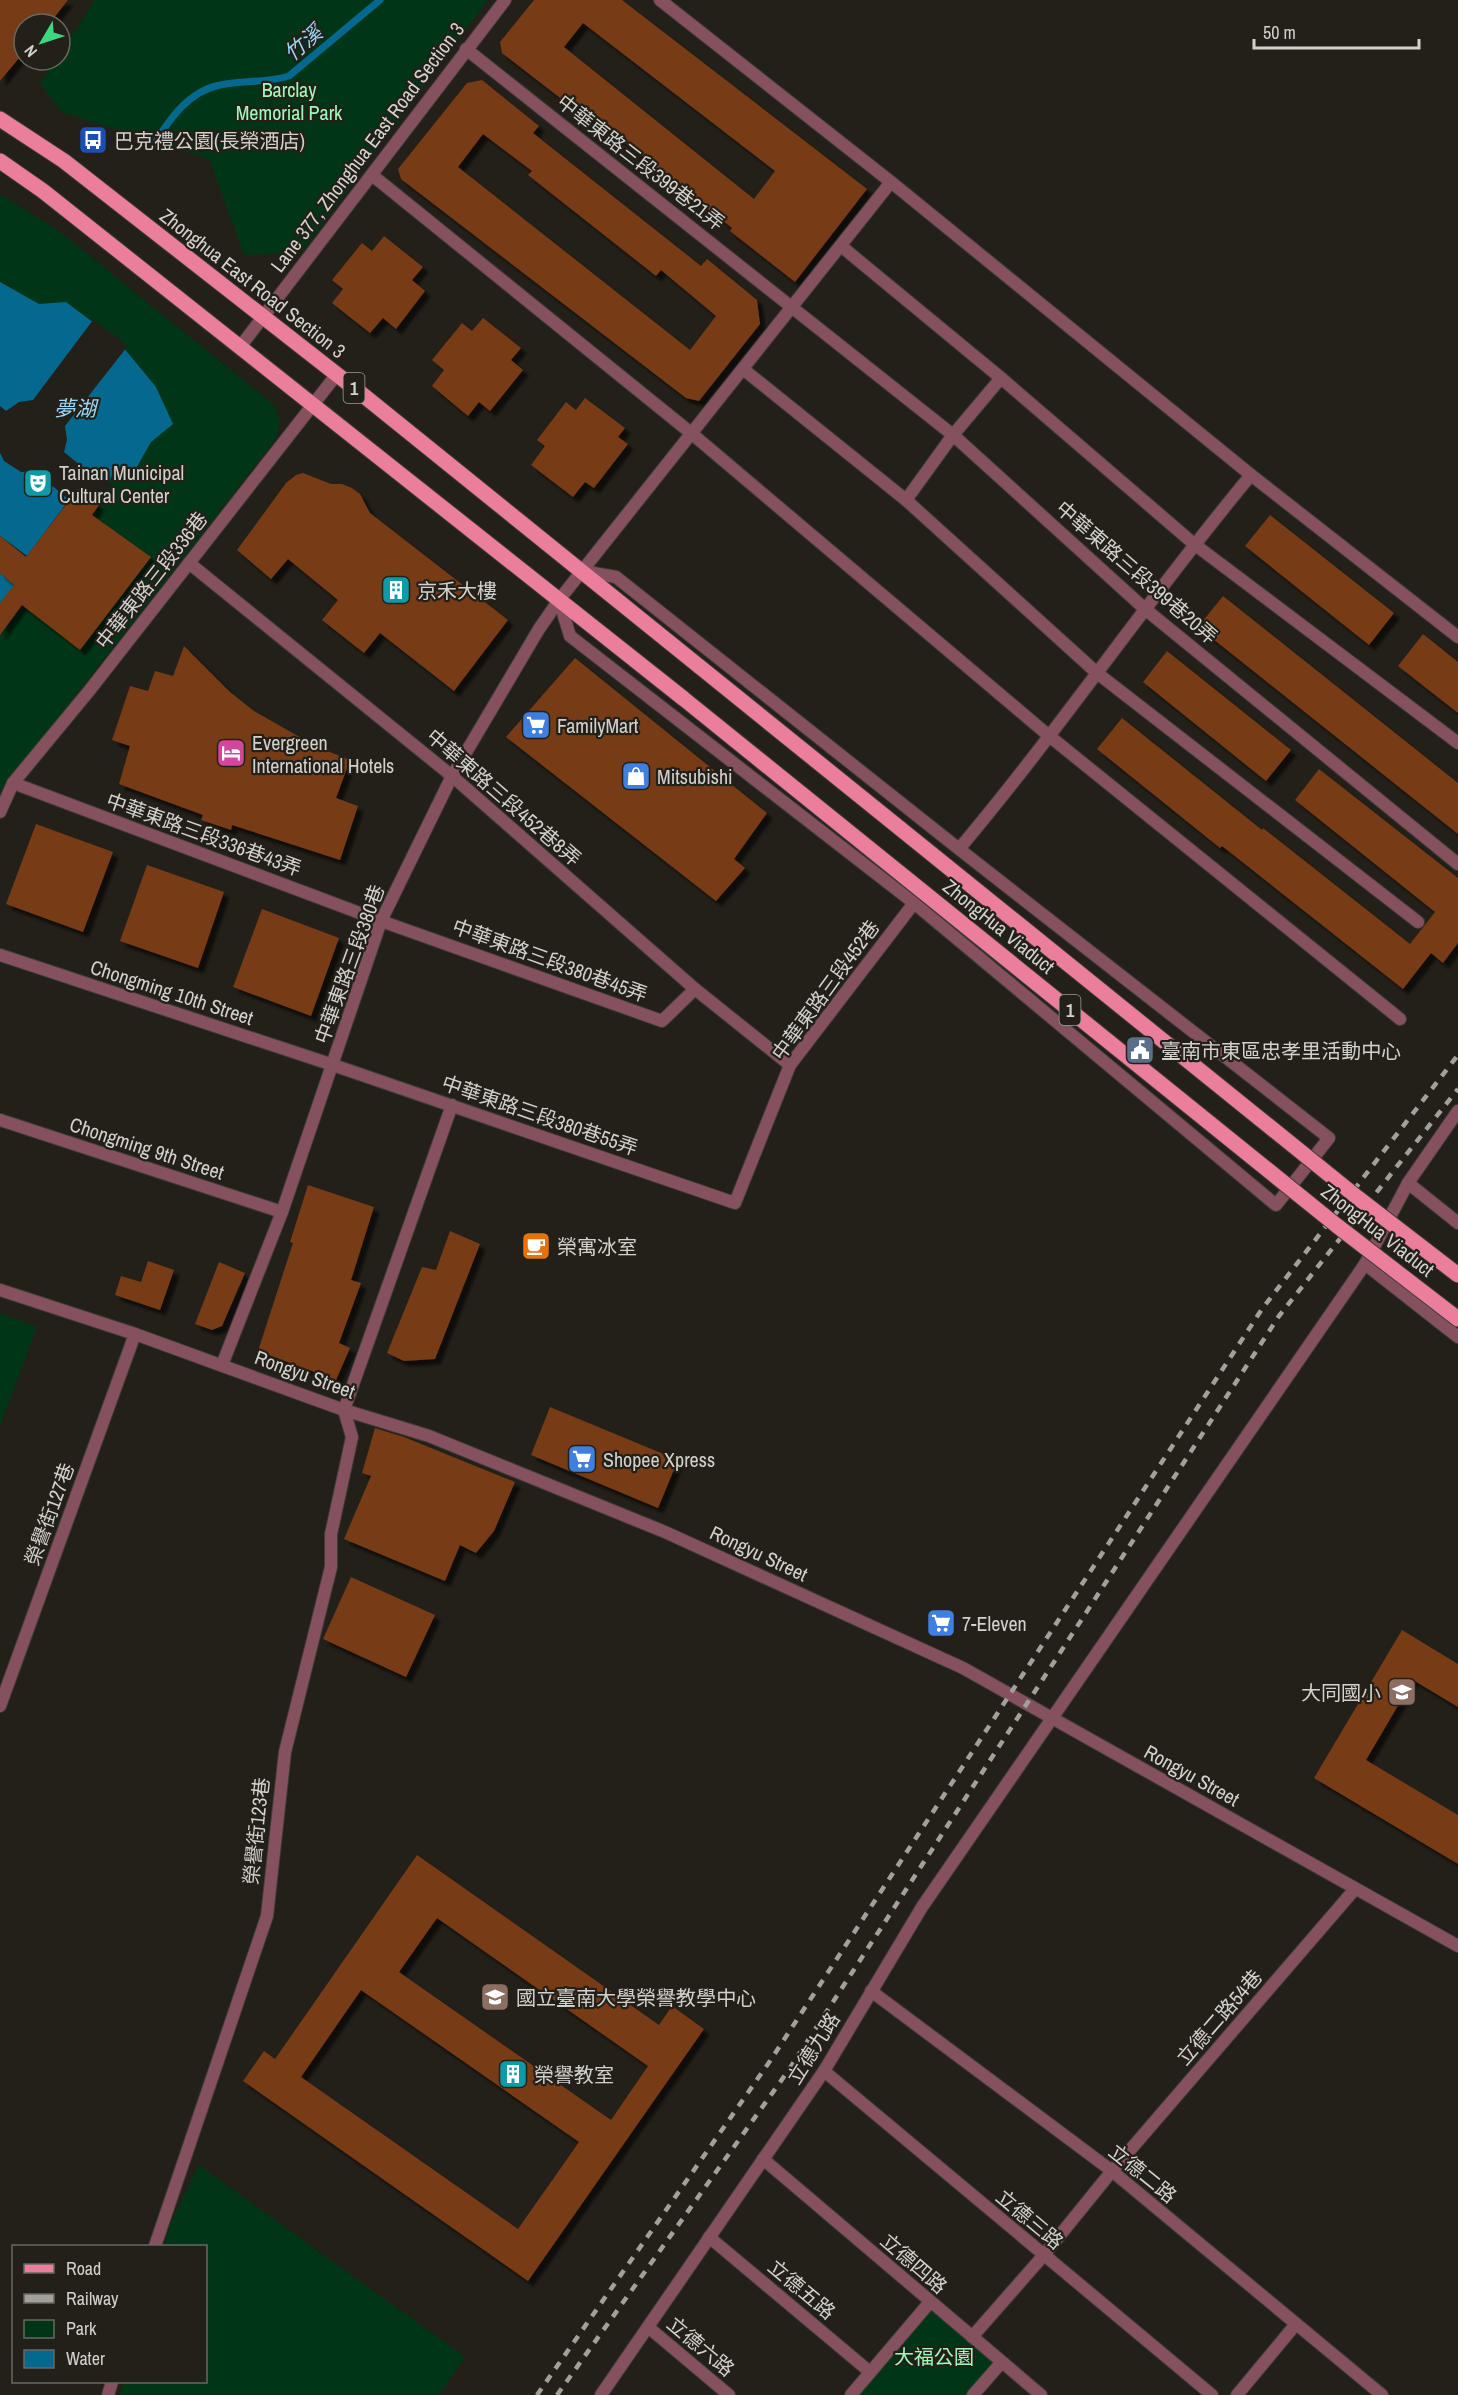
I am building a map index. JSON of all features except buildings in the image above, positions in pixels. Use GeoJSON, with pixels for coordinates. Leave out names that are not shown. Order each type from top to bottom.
{"type":"FeatureCollection","features":[{"type":"Feature","properties":{"kind":"main road","name":"Zhonghua East Road Section 3"},"geometry":{"type":"LineString","coordinates":[[0,119],[64,161],[337,374],[700,667]]}},
{"type":"Feature","properties":{"kind":"main road","name":"1"},"geometry":{"type":"LineString","coordinates":[[0,161],[43,191],[559,600]]}},
{"type":"Feature","properties":{"kind":"main road","name":"ZhongHua Viaduct"},"geometry":{"type":"LineString","coordinates":[[559,600],[1336,1225],[1458,1319]]}},
{"type":"Feature","properties":{"kind":"main road","name":"ZhongHua Viaduct"},"geometry":{"type":"LineString","coordinates":[[700,667],[1358,1198],[1458,1275]]}},
{"type":"Feature","properties":{"kind":"street","name":"Lane 377, Zhonghua East Road Section 3"},"geometry":{"type":"LineString","coordinates":[[240,347],[505,0]]}},
{"type":"Feature","properties":{"kind":"street"},"geometry":{"type":"LineString","coordinates":[[660,0],[891,182],[1251,475],[1458,637]]}},
{"type":"Feature","properties":{"kind":"street","name":"中華東路三段399巷21弄"},"geometry":{"type":"LineString","coordinates":[[466,49],[793,306]]}},
{"type":"Feature","properties":{"kind":"street"},"geometry":{"type":"LineString","coordinates":[[372,175],[691,433],[1048,735],[1400,1019]]}},
{"type":"Feature","properties":{"kind":"street","name":"中華東路三段380巷"},"geometry":{"type":"LineString","coordinates":[[222,1365],[282,1212],[381,921],[452,776],[539,629],[559,600],[891,182]]}},
{"type":"Feature","properties":{"kind":"street"},"geometry":{"type":"LineString","coordinates":[[841,246],[1194,543],[1458,743]]}},
{"type":"Feature","properties":{"kind":"street","name":"中華東路三段399巷20弄"},"geometry":{"type":"LineString","coordinates":[[793,306],[953,435],[1145,609],[1458,864]]}},
{"type":"Feature","properties":{"kind":"street"},"geometry":{"type":"LineString","coordinates":[[743,369],[906,500],[1097,673],[1418,922]]}},
{"type":"Feature","properties":{"kind":"street","name":"中華東路三段336巷"},"geometry":{"type":"LineString","coordinates":[[0,812],[13,783],[89,691],[337,374]]}},
{"type":"Feature","properties":{"kind":"street"},"geometry":{"type":"LineString","coordinates":[[906,500],[953,435],[1000,378]]}},
{"type":"Feature","properties":{"kind":"street"},"geometry":{"type":"LineString","coordinates":[[959,849],[1097,673],[1194,543],[1251,475]]}},
{"type":"Feature","properties":{"kind":"street","name":"中華東路三段452巷8弄"},"geometry":{"type":"LineString","coordinates":[[189,563],[452,776],[695,989],[790,1065]]}},
{"type":"Feature","properties":{"kind":"street"},"geometry":{"type":"LineString","coordinates":[[559,600],[570,636],[914,903],[1276,1205],[1329,1138],[616,577],[582,571]]}},
{"type":"Feature","properties":{"kind":"street","name":"中華東路三段336巷43弄"},"geometry":{"type":"LineString","coordinates":[[13,783],[381,921]]}},
{"type":"Feature","properties":{"kind":"street","name":"中華東路三段452巷"},"geometry":{"type":"LineString","coordinates":[[735,1203],[790,1065],[914,903]]}},
{"type":"Feature","properties":{"kind":"street","name":"中華東路三段380巷45弄"},"geometry":{"type":"LineString","coordinates":[[381,921],[662,1021],[695,989]]}},
{"type":"Feature","properties":{"kind":"street","name":"Chongming 10th Street"},"geometry":{"type":"LineString","coordinates":[[0,955],[333,1065]]}},
{"type":"Feature","properties":{"kind":"street","name":"中華東路三段380巷55弄"},"geometry":{"type":"LineString","coordinates":[[333,1065],[735,1203]]}},
{"type":"Feature","properties":{"kind":"street"},"geometry":{"type":"LineString","coordinates":[[344,1410],[452,1105]]}},
{"type":"Feature","properties":{"kind":"street","name":"立德九路"},"geometry":{"type":"LineString","coordinates":[[600,2395],[824,2071],[922,1907],[1365,1264],[1408,1183],[1458,1111]]}},
{"type":"Feature","properties":{"kind":"street","name":"Chongming 9th Street"},"geometry":{"type":"LineString","coordinates":[[0,1120],[282,1212]]}},
{"type":"Feature","properties":{"kind":"street"},"geometry":{"type":"LineString","coordinates":[[1408,1183],[1458,1223]]}},
{"type":"Feature","properties":{"kind":"street"},"geometry":{"type":"LineString","coordinates":[[1365,1264],[1458,1336]]}},
{"type":"Feature","properties":{"kind":"street","name":"Rongyu Street"},"geometry":{"type":"LineString","coordinates":[[0,1290],[135,1334],[344,1410],[429,1436],[665,1532],[963,1668],[1458,1946]]}},
{"type":"Feature","properties":{"kind":"street","name":"榮譽街127巷"},"geometry":{"type":"LineString","coordinates":[[0,1706],[135,1334]]}},
{"type":"Feature","properties":{"kind":"street","name":"榮譽街123巷"},"geometry":{"type":"LineString","coordinates":[[156,2245],[267,1916],[285,1752],[331,1567],[332,1534],[352,1437],[344,1410]]}},
{"type":"Feature","properties":{"kind":"street","name":"立德二路54巷"},"geometry":{"type":"LineString","coordinates":[[972,2337],[1356,1889]]}},
{"type":"Feature","properties":{"kind":"street","name":"立德二路"},"geometry":{"type":"LineString","coordinates":[[872,1991],[1112,2171],[1382,2395]]}},
{"type":"Feature","properties":{"kind":"street","name":"立德三路"},"geometry":{"type":"LineString","coordinates":[[824,2071],[1212,2395]]}},
{"type":"Feature","properties":{"kind":"street","name":"立德四路"},"geometry":{"type":"LineString","coordinates":[[764,2159],[1041,2395]]}},
{"type":"Feature","properties":{"kind":"street","name":"立德五路"},"geometry":{"type":"LineString","coordinates":[[710,2237],[870,2372]]}},
{"type":"Feature","properties":{"kind":"street"},"geometry":{"type":"LineString","coordinates":[[850,2395],[930,2302]]}},
{"type":"Feature","properties":{"kind":"street"},"geometry":{"type":"LineString","coordinates":[[1237,2395],[1296,2324]]}},
{"type":"Feature","properties":{"kind":"street","name":"立德六路"},"geometry":{"type":"LineString","coordinates":[[648,2327],[729,2395]]}},
{"type":"Feature","properties":{"kind":"street"},"geometry":{"type":"LineString","coordinates":[[973,2395],[1001,2362]]}},
{"type":"Feature","properties":{"kind":"green space","name":"Barclay Memorial Park"},"geometry":{"type":"Polygon","coordinates":[[[95,0],[488,0],[302,252],[244,255],[209,159],[61,112],[40,83],[47,72],[72,72],[72,35],[95,0]]]}},
{"type":"Feature","properties":{"kind":"green space"},"geometry":{"type":"Polygon","coordinates":[[[0,194],[60,232],[274,405],[280,421],[276,439],[0,792],[0,194]]]}},
{"type":"Feature","properties":{"kind":"green space"},"geometry":{"type":"Polygon","coordinates":[[[0,1313],[37,1327],[0,1426],[0,1313]]]}},
{"type":"Feature","properties":{"kind":"green space"},"geometry":{"type":"Polygon","coordinates":[[[199,2165],[465,2357],[439,2395],[120,2395],[124,2383],[207,2383],[207,2245],[164,2245],[172,2220],[199,2165]]]}},
{"type":"Feature","properties":{"kind":"green space","name":"大福公園"},"geometry":{"type":"Polygon","coordinates":[[[930,2302],[1001,2363],[973,2395],[850,2395],[930,2302]]]}},
{"type":"Feature","properties":{"kind":"water","name":"夢湖"},"geometry":{"type":"Polygon","coordinates":[[[0,282],[39,304],[66,302],[118,341],[156,387],[173,424],[151,442],[135,470],[112,475],[99,505],[11,621],[0,613],[0,282]]]}},
{"type":"Feature","properties":{"kind":"pier"},"geometry":{"type":"Polygon","coordinates":[[[93,320],[120,339],[127,347],[65,426],[67,440],[64,452],[86,470],[112,483],[99,505],[11,621],[0,613],[14,585],[0,573],[0,536],[27,556],[69,500],[35,471],[21,472],[4,461],[0,453],[0,406],[6,411],[19,402],[33,400],[93,320]]]}},
{"type":"Feature","properties":{"kind":"waterway","name":"竹溪"},"geometry":{"type":"LineString","coordinates":[[154,145],[173,116],[199,93],[220,85],[289,76],[380,0]]}},
{"type":"Feature","properties":{"kind":"railway"},"geometry":{"type":"LineString","coordinates":[[537,2395],[770,2061],[1262,1309],[1458,1055]]}},
{"type":"Feature","properties":{"kind":"railway"},"geometry":{"type":"LineString","coordinates":[[557,2395],[788,2071],[1279,1316],[1458,1089]]}},
{"type":"Feature","properties":{"kind":"place","name":"巴克禮公園(長榮酒店)"},"geometry":{"type":"Point","coordinates":[93,140]}},
{"type":"Feature","properties":{"kind":"place","name":"Tainan Municipal Cultural Center"},"geometry":{"type":"Point","coordinates":[38,483]}},
{"type":"Feature","properties":{"kind":"place","name":"京禾大樓"},"geometry":{"type":"Point","coordinates":[396,590]}},
{"type":"Feature","properties":{"kind":"place","name":"FamilyMart"},"geometry":{"type":"Point","coordinates":[536,725]}},
{"type":"Feature","properties":{"kind":"place","name":"Evergreen International Hotels"},"geometry":{"type":"Point","coordinates":[231,753]}},
{"type":"Feature","properties":{"kind":"place","name":"Mitsubishi"},"geometry":{"type":"Point","coordinates":[636,776]}},
{"type":"Feature","properties":{"kind":"place","name":"臺南市東區忠孝里活動中心"},"geometry":{"type":"Point","coordinates":[1140,1050]}},
{"type":"Feature","properties":{"kind":"place","name":"榮寓冰室"},"geometry":{"type":"Point","coordinates":[536,1246]}},
{"type":"Feature","properties":{"kind":"place","name":"Shopee Xpress"},"geometry":{"type":"Point","coordinates":[582,1459]}},
{"type":"Feature","properties":{"kind":"place","name":"7-Eleven"},"geometry":{"type":"Point","coordinates":[941,1623]}},
{"type":"Feature","properties":{"kind":"place","name":"大同國小"},"geometry":{"type":"Point","coordinates":[1402,1692]}},
{"type":"Feature","properties":{"kind":"place","name":"國立臺南大學榮譽教學中心"},"geometry":{"type":"Point","coordinates":[495,1997]}},
{"type":"Feature","properties":{"kind":"place","name":"榮譽教室"},"geometry":{"type":"Point","coordinates":[513,2074]}}]}
